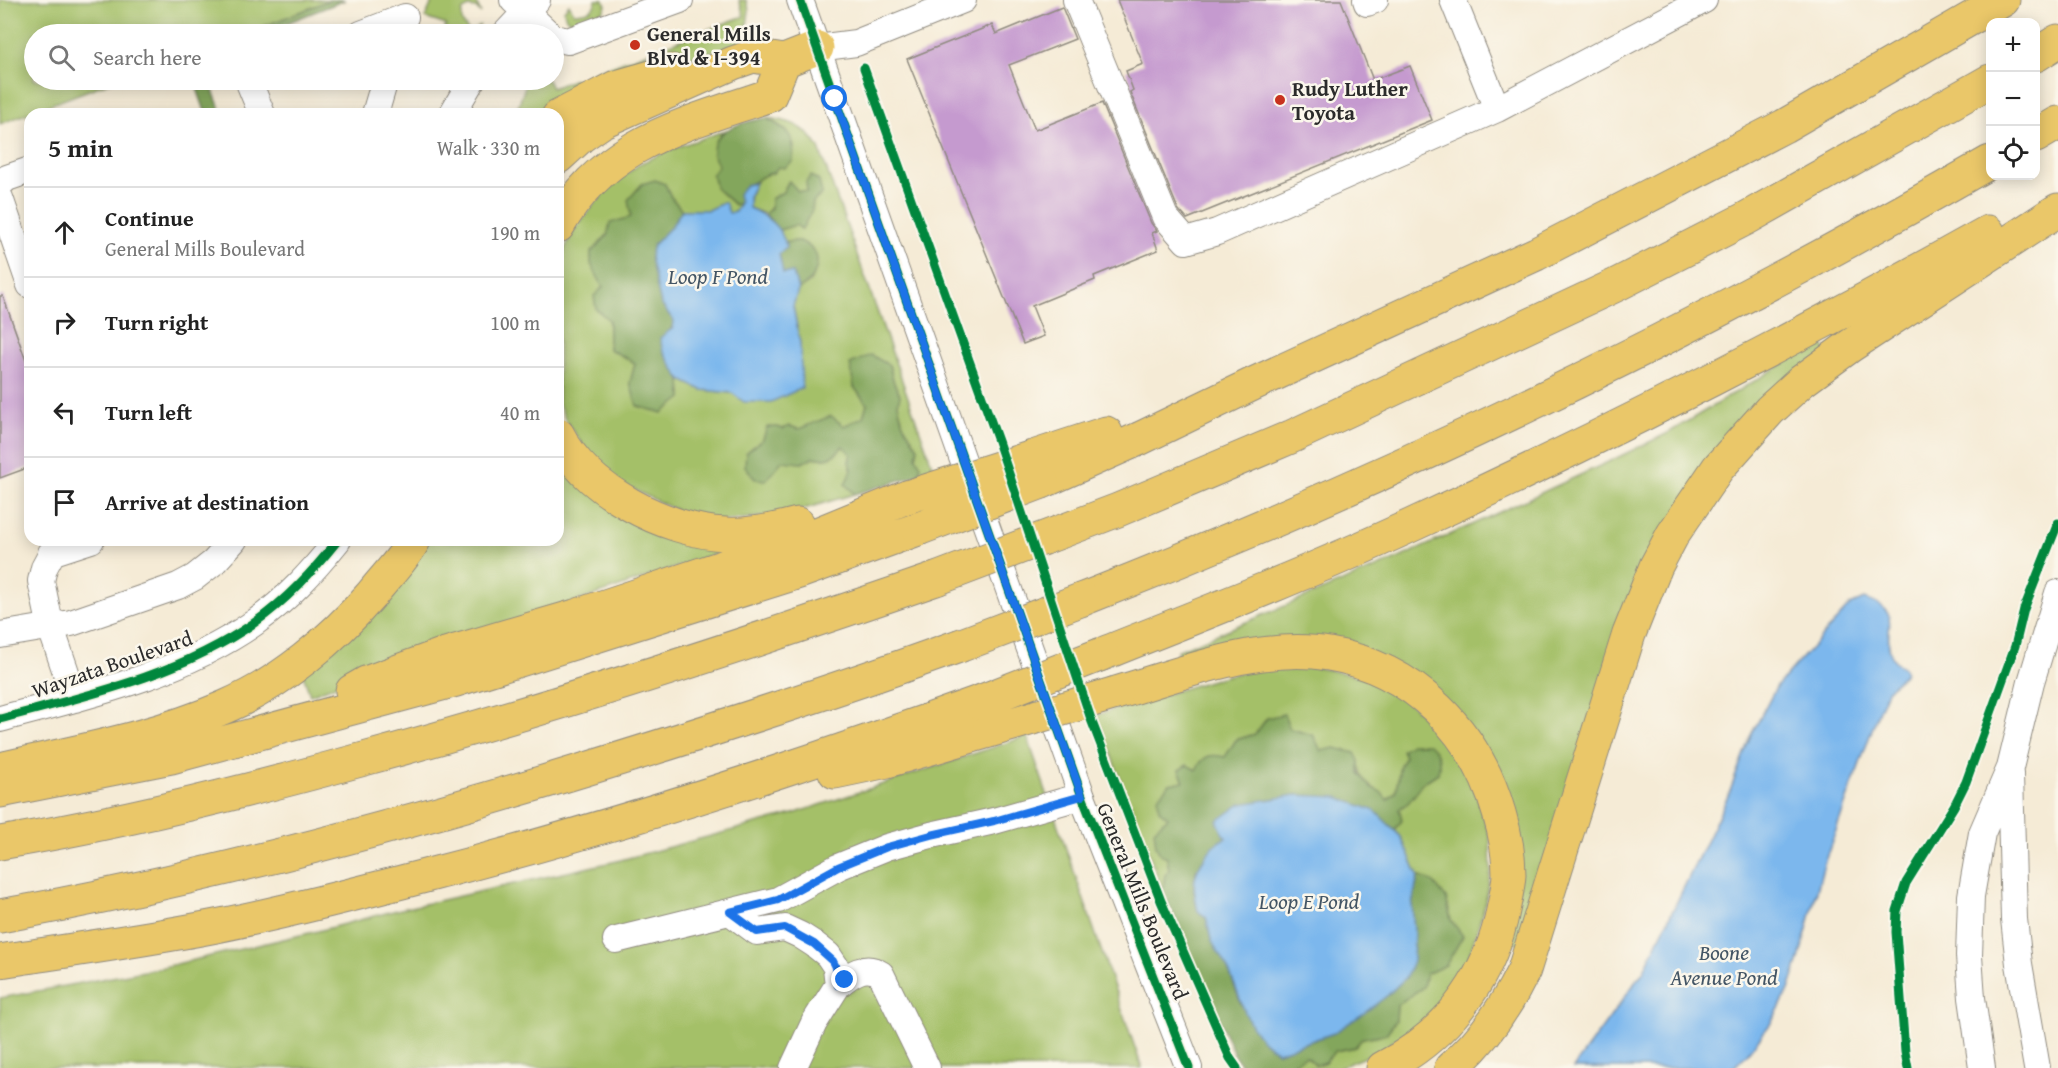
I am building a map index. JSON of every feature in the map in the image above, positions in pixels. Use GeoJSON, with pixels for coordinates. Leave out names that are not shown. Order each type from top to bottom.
{"type":"FeatureCollection","features":[{"type":"Feature","properties":{"kind":"highway"},"geometry":{"type":"LineString","coordinates":[[0,791],[171,757],[456,680],[799,573],[918,529],[1038,470],[1253,384],[1536,254],[1784,126],[2003,0]]}},
{"type":"Feature","properties":{"kind":"highway"},"geometry":{"type":"LineString","coordinates":[[2040,52],[2058,41]]}},
{"type":"Feature","properties":{"kind":"highway"},"geometry":{"type":"LineString","coordinates":[[564,152],[603,121],[733,63],[753,56],[784,61],[816,48]]}},
{"type":"Feature","properties":{"kind":"highway"},"geometry":{"type":"LineString","coordinates":[[564,215],[595,176],[615,159],[644,141],[770,95],[784,61]]}},
{"type":"Feature","properties":{"kind":"highway"},"geometry":{"type":"LineString","coordinates":[[564,114],[616,87],[643,78],[680,69],[733,63]]}},
{"type":"Feature","properties":{"kind":"highway"},"geometry":{"type":"LineString","coordinates":[[0,843],[215,797],[416,745],[665,671],[936,579],[1118,510],[1293,436],[1616,285],[1745,219],[1986,83]]}},
{"type":"Feature","properties":{"kind":"highway"},"geometry":{"type":"LineString","coordinates":[[2040,134],[2058,123]]}},
{"type":"Feature","properties":{"kind":"highway"},"geometry":{"type":"LineString","coordinates":[[0,916],[103,897],[201,875],[485,801],[857,684],[959,646],[1197,555],[1477,430],[1609,366],[1883,223],[1986,164]]}},
{"type":"Feature","properties":{"kind":"highway"},"geometry":{"type":"LineString","coordinates":[[0,961],[137,940],[294,909],[463,867],[683,803],[886,761],[984,716],[1102,654],[1228,604],[1410,526],[1591,442],[1840,314],[2058,194]]}},
{"type":"Feature","properties":{"kind":"highway"},"geometry":{"type":"LineString","coordinates":[[1451,1068],[1477,1042],[1498,1016],[1524,970],[1641,599],[1672,534],[1718,468],[1770,410],[1802,381],[1850,346],[2058,210]]}},
{"type":"Feature","properties":{"kind":"highway"},"geometry":{"type":"LineString","coordinates":[[564,444],[577,462],[598,483],[637,509],[677,526],[726,534],[751,533],[787,526],[907,497],[1038,470]]}},
{"type":"Feature","properties":{"kind":"highway"},"geometry":{"type":"LineString","coordinates":[[293,723],[366,683],[442,655],[575,616],[785,546],[907,497]]}},
{"type":"Feature","properties":{"kind":"highway"},"geometry":{"type":"LineString","coordinates":[[382,581],[399,546]]}},
{"type":"Feature","properties":{"kind":"highway"},"geometry":{"type":"LineString","coordinates":[[0,769],[141,736],[225,707],[257,691],[332,635],[411,546]]}},
{"type":"Feature","properties":{"kind":"highway"},"geometry":{"type":"LineString","coordinates":[[984,716],[1116,693],[1219,663],[1280,652],[1329,654],[1372,666],[1401,682],[1440,710],[1465,738],[1487,777],[1506,842],[1509,876],[1507,893],[1496,937],[1477,980],[1457,1011],[1436,1033],[1399,1060],[1383,1068]]}},
{"type":"Feature","properties":{"kind":"street"},"geometry":{"type":"LineString","coordinates":[[564,40],[680,0]]}},
{"type":"Feature","properties":{"kind":"street","name":"General Mills Boulevard"},"geometry":{"type":"LineString","coordinates":[[800,0],[1082,796],[1189,1068]]}},
{"type":"Feature","properties":{"kind":"street"},"geometry":{"type":"LineString","coordinates":[[816,48],[856,43],[963,0]]}},
{"type":"Feature","properties":{"kind":"street"},"geometry":{"type":"LineString","coordinates":[[1076,0],[1165,217],[1186,241],[1217,232],[1497,109],[1704,0]]}},
{"type":"Feature","properties":{"kind":"street"},"geometry":{"type":"LineString","coordinates":[[1366,0],[1367,3],[1375,0]]}},
{"type":"Feature","properties":{"kind":"street"},"geometry":{"type":"LineString","coordinates":[[1453,0],[1497,109]]}},
{"type":"Feature","properties":{"kind":"street"},"geometry":{"type":"LineString","coordinates":[[511,24],[525,3],[541,24]]}},
{"type":"Feature","properties":{"kind":"street"},"geometry":{"type":"LineString","coordinates":[[387,24],[406,17]]}},
{"type":"Feature","properties":{"kind":"street"},"geometry":{"type":"LineString","coordinates":[[252,90],[260,108]]}},
{"type":"Feature","properties":{"kind":"street"},"geometry":{"type":"LineString","coordinates":[[377,108],[382,90]]}},
{"type":"Feature","properties":{"kind":"street"},"geometry":{"type":"LineString","coordinates":[[456,108],[466,90]]}},
{"type":"Feature","properties":{"kind":"street"},"geometry":{"type":"LineString","coordinates":[[0,184],[8,178],[24,172]]}},
{"type":"Feature","properties":{"kind":"street"},"geometry":{"type":"LineString","coordinates":[[0,198],[24,268]]}},
{"type":"Feature","properties":{"kind":"street"},"geometry":{"type":"LineString","coordinates":[[0,635],[71,624],[178,586],[195,577],[214,562],[229,546]]}},
{"type":"Feature","properties":{"kind":"street","name":"Wayzata Boulevard"},"geometry":{"type":"LineString","coordinates":[[0,719],[75,699],[171,667],[214,648],[240,633],[282,602],[313,572],[333,546]]}},
{"type":"Feature","properties":{"kind":"street"},"geometry":{"type":"LineString","coordinates":[[55,547],[44,568],[41,581],[51,628],[75,699]]}},
{"type":"Feature","properties":{"kind":"street"},"geometry":{"type":"LineString","coordinates":[[1982,1068],[1973,1008],[1969,956],[1971,896],[1982,833],[2010,768],[2031,682],[2058,593]]}},
{"type":"Feature","properties":{"kind":"street"},"geometry":{"type":"LineString","coordinates":[[2010,768],[2014,919],[2019,964],[2037,1068]]}},
{"type":"Feature","properties":{"kind":"street"},"geometry":{"type":"LineString","coordinates":[[616,940],[778,900],[838,867],[887,847],[994,821],[1082,796]]}},
{"type":"Feature","properties":{"kind":"street"},"geometry":{"type":"LineString","coordinates":[[730,912],[757,932],[785,928],[814,944],[833,961],[838,985]]}},
{"type":"Feature","properties":{"kind":"street"},"geometry":{"type":"LineString","coordinates":[[793,1068],[814,1023],[838,985],[862,969],[875,970],[881,974],[927,1068]]}},
{"type":"Feature","properties":{"kind":"green space"},"geometry":{"type":"Polygon","coordinates":[[[0,0],[330,0],[270,24],[24,24],[24,90],[89,90],[42,108],[24,108],[24,115],[0,124],[0,0]]]}},
{"type":"Feature","properties":{"kind":"green space"},"geometry":{"type":"Polygon","coordinates":[[[330,0],[345,0],[284,24],[270,24],[330,0]]]}},
{"type":"Feature","properties":{"kind":"green space"},"geometry":{"type":"Polygon","coordinates":[[[433,0],[475,0],[481,14],[476,8],[469,7],[463,10],[463,24],[443,24],[425,18],[433,0]]]}},
{"type":"Feature","properties":{"kind":"green space"},"geometry":{"type":"Polygon","coordinates":[[[596,0],[604,0],[606,6],[603,12],[574,22],[565,17],[564,10],[569,4],[574,13],[585,12],[591,10],[596,0]]]}},
{"type":"Feature","properties":{"kind":"green space"},"geometry":{"type":"Polygon","coordinates":[[[739,0],[746,0],[749,10],[747,26],[752,34],[742,42],[594,81],[592,73],[648,52],[647,62],[660,59],[660,56],[651,51],[744,16],[739,0]]]}},
{"type":"Feature","properties":{"kind":"green space"},"geometry":{"type":"Polygon","coordinates":[[[575,79],[578,87],[583,89],[549,108],[518,108],[524,90],[564,90],[564,83],[575,79]]]}},
{"type":"Feature","properties":{"kind":"green space"},"geometry":{"type":"Polygon","coordinates":[[[198,90],[213,90],[220,108],[204,108],[198,90]]]}},
{"type":"Feature","properties":{"kind":"green space"},"geometry":{"type":"Polygon","coordinates":[[[766,118],[783,120],[803,129],[819,148],[934,470],[918,475],[921,466],[916,457],[918,448],[903,424],[898,404],[900,395],[889,365],[854,387],[867,404],[863,417],[844,426],[831,416],[799,429],[789,426],[783,429],[777,427],[746,453],[802,463],[813,457],[830,457],[843,446],[851,454],[849,462],[852,470],[845,484],[855,494],[787,514],[703,523],[603,475],[566,421],[564,416],[564,252],[575,229],[596,201],[641,163],[677,147],[724,131],[716,140],[713,152],[718,166],[716,188],[734,205],[740,203],[735,212],[729,213],[724,202],[708,210],[682,210],[671,197],[665,184],[591,252],[592,263],[601,283],[606,303],[609,349],[636,362],[630,383],[638,406],[662,413],[682,398],[681,380],[702,390],[732,393],[800,343],[793,306],[798,290],[810,282],[815,270],[800,241],[785,242],[779,230],[796,225],[801,229],[812,210],[813,202],[819,197],[798,191],[788,182],[783,192],[771,199],[771,208],[765,214],[749,208],[750,196],[757,180],[773,173],[794,148],[791,137],[780,126],[766,118]]]}},
{"type":"Feature","properties":{"kind":"green space"},"geometry":{"type":"Polygon","coordinates":[[[766,118],[789,134],[793,145],[793,161],[784,168],[778,167],[773,173],[746,185],[740,203],[735,205],[716,188],[712,175],[718,166],[713,154],[714,144],[718,137],[732,127],[766,118]]]}},
{"type":"Feature","properties":{"kind":"green space"},"geometry":{"type":"Polygon","coordinates":[[[811,176],[819,181],[822,193],[813,202],[812,210],[802,229],[796,225],[779,230],[765,214],[771,208],[771,199],[783,192],[789,181],[798,191],[807,192],[806,182],[811,176]]]}},
{"type":"Feature","properties":{"kind":"green space"},"geometry":{"type":"Polygon","coordinates":[[[655,180],[665,184],[671,197],[682,210],[671,227],[653,245],[650,257],[661,304],[674,321],[663,351],[681,380],[682,398],[662,413],[637,406],[630,383],[635,363],[609,349],[609,320],[596,309],[594,296],[603,287],[591,264],[591,252],[607,236],[610,223],[631,217],[628,200],[642,184],[655,180]]]}},
{"type":"Feature","properties":{"kind":"green space"},"geometry":{"type":"Polygon","coordinates":[[[800,241],[814,252],[817,265],[811,278],[798,290],[793,273],[782,273],[779,254],[786,248],[785,242],[800,241]]]}},
{"type":"Feature","properties":{"kind":"green space"},"geometry":{"type":"Polygon","coordinates":[[[1821,341],[1827,352],[1708,462],[1521,944],[1511,942],[1519,843],[1394,665],[1181,660],[1177,651],[1397,559],[1668,433],[1821,341]]]}},
{"type":"Feature","properties":{"kind":"green space"},"geometry":{"type":"Polygon","coordinates":[[[871,355],[889,365],[900,395],[898,404],[903,424],[918,448],[916,457],[921,466],[918,475],[855,494],[845,484],[852,470],[849,462],[851,454],[843,446],[837,453],[827,458],[813,457],[802,463],[782,461],[766,480],[755,479],[745,466],[746,453],[763,439],[767,427],[783,429],[789,426],[799,429],[831,416],[844,426],[863,417],[867,404],[854,387],[850,364],[871,355]]]}},
{"type":"Feature","properties":{"kind":"green space"},"geometry":{"type":"Polygon","coordinates":[[[564,463],[730,549],[359,676],[310,695],[303,675],[421,546],[564,546],[564,463]]]}},
{"type":"Feature","properties":{"kind":"green space"},"geometry":{"type":"Polygon","coordinates":[[[1293,663],[1364,677],[1408,701],[1465,759],[1490,837],[1491,872],[1485,904],[1468,960],[1441,1001],[1421,1023],[1379,1051],[1338,1068],[1284,1068],[1306,1056],[1316,1065],[1325,1062],[1335,1051],[1355,1047],[1363,1038],[1386,1034],[1396,1020],[1397,1005],[1423,987],[1426,974],[1446,965],[1450,925],[1447,902],[1432,883],[1418,876],[1401,837],[1395,830],[1402,820],[1399,809],[1416,793],[1421,784],[1438,773],[1405,757],[1400,765],[1396,792],[1387,800],[1364,780],[1359,761],[1335,748],[1321,751],[1313,735],[1290,729],[1267,718],[1256,734],[1236,740],[1225,758],[1196,770],[1187,765],[1179,770],[1184,781],[1156,846],[1160,854],[1167,856],[1169,870],[1165,875],[1163,891],[1096,715],[1229,675],[1293,663]]]}},
{"type":"Feature","properties":{"kind":"green space"},"geometry":{"type":"Polygon","coordinates":[[[1284,714],[1290,729],[1313,735],[1321,751],[1335,748],[1355,753],[1359,761],[1359,773],[1370,787],[1381,792],[1387,800],[1396,792],[1400,765],[1405,757],[1402,750],[1411,744],[1429,744],[1437,754],[1439,764],[1438,773],[1421,784],[1408,803],[1399,809],[1402,820],[1395,830],[1392,827],[1226,838],[1196,870],[1194,891],[1198,911],[1206,917],[1212,941],[1228,968],[1241,1004],[1278,1052],[1334,1033],[1388,995],[1406,977],[1414,947],[1412,905],[1418,876],[1433,882],[1446,898],[1451,920],[1463,936],[1446,965],[1426,974],[1423,987],[1397,1005],[1396,1020],[1386,1034],[1363,1038],[1355,1047],[1335,1051],[1325,1062],[1316,1065],[1306,1056],[1284,1068],[1243,1068],[1235,1056],[1163,891],[1165,875],[1169,870],[1167,857],[1160,854],[1156,846],[1154,830],[1168,817],[1159,810],[1158,797],[1169,784],[1184,781],[1179,770],[1187,765],[1196,770],[1204,759],[1211,756],[1225,757],[1236,740],[1255,734],[1267,718],[1284,714]]]}},
{"type":"Feature","properties":{"kind":"green space"},"geometry":{"type":"Polygon","coordinates":[[[1027,736],[1142,1068],[0,1068],[0,998],[155,969],[397,910],[617,861],[793,814],[1027,736]]]}},
{"type":"Feature","properties":{"kind":"water","name":"Loop F Pond"},"geometry":{"type":"Polygon","coordinates":[[[755,183],[749,195],[749,208],[767,218],[781,234],[786,247],[779,254],[783,273],[793,273],[798,290],[793,306],[800,343],[802,388],[771,402],[744,402],[732,393],[702,390],[681,380],[663,351],[660,338],[673,328],[674,321],[661,304],[650,257],[653,245],[671,227],[682,210],[708,210],[725,202],[729,213],[735,212],[740,203],[738,194],[746,185],[755,183]]]}},
{"type":"Feature","properties":{"kind":"water","name":"Boone Avenue Pond"},"geometry":{"type":"Polygon","coordinates":[[[1864,599],[1878,604],[1885,610],[1890,624],[1889,649],[1898,665],[1906,672],[1887,691],[1879,710],[1824,864],[1789,990],[1771,1023],[1733,1068],[1573,1068],[1643,972],[1729,794],[1750,737],[1777,686],[1850,605],[1864,599]]]}},
{"type":"Feature","properties":{"kind":"water","name":"Loop E Pond"},"geometry":{"type":"Polygon","coordinates":[[[1296,795],[1337,797],[1375,811],[1401,837],[1418,876],[1412,905],[1413,961],[1406,977],[1388,995],[1363,1014],[1334,1033],[1278,1052],[1258,1035],[1251,1025],[1227,967],[1211,939],[1206,917],[1198,911],[1194,883],[1197,871],[1205,857],[1216,843],[1226,838],[1217,821],[1241,804],[1296,795]]]}},
{"type":"Feature","properties":{"kind":"building","name":"Rudy Luther Toyota"},"geometry":{"type":"Polygon","coordinates":[[[1117,0],[1341,0],[1373,80],[1410,66],[1432,120],[1187,219],[1178,209],[1130,92],[1133,90],[1126,71],[1143,64],[1117,0]]]}},
{"type":"Feature","properties":{"kind":"building"},"geometry":{"type":"Polygon","coordinates":[[[1062,7],[1075,39],[1009,65],[1035,130],[1102,103],[1151,223],[1157,231],[1152,233],[1158,250],[1094,276],[1095,280],[1032,306],[1044,336],[1023,344],[907,59],[992,25],[996,34],[1062,7]]]}},
{"type":"Feature","properties":{"kind":"building"},"geometry":{"type":"Polygon","coordinates":[[[0,296],[3,296],[24,355],[24,469],[0,478],[0,296]]]}},
{"type":"Feature","properties":{"kind":"cycle path"},"geometry":{"type":"LineString","coordinates":[[800,0],[1082,796],[1189,1068]]}},
{"type":"Feature","properties":{"kind":"cycle path"},"geometry":{"type":"LineString","coordinates":[[864,68],[998,441],[1092,722],[1161,901],[1230,1058],[1237,1068]]}},
{"type":"Feature","properties":{"kind":"cycle path"},"geometry":{"type":"LineString","coordinates":[[1908,1068],[1896,932],[1897,911],[1906,883],[1954,806],[1966,782],[2015,646],[2024,609],[2058,523]]}},
{"type":"Feature","properties":{"kind":"cycle path"},"geometry":{"type":"LineString","coordinates":[[0,719],[132,682],[195,657],[254,623],[278,605],[333,546]]}},
{"type":"Feature","properties":{"kind":"place","name":"General Mills Blvd & I-394"},"geometry":{"type":"Point","coordinates":[635,45]}},
{"type":"Feature","properties":{"kind":"place","name":"Rudy Luther Toyota"},"geometry":{"type":"Point","coordinates":[1280,100]}},
{"type":"Feature","properties":{"kind":"route"},"geometry":{"type":"LineString","coordinates":[[835,99],[1082,796],[994,821],[887,847],[838,867],[778,900],[730,912],[757,932],[785,928],[800,935],[833,961],[838,985],[845,980]]}}]}
